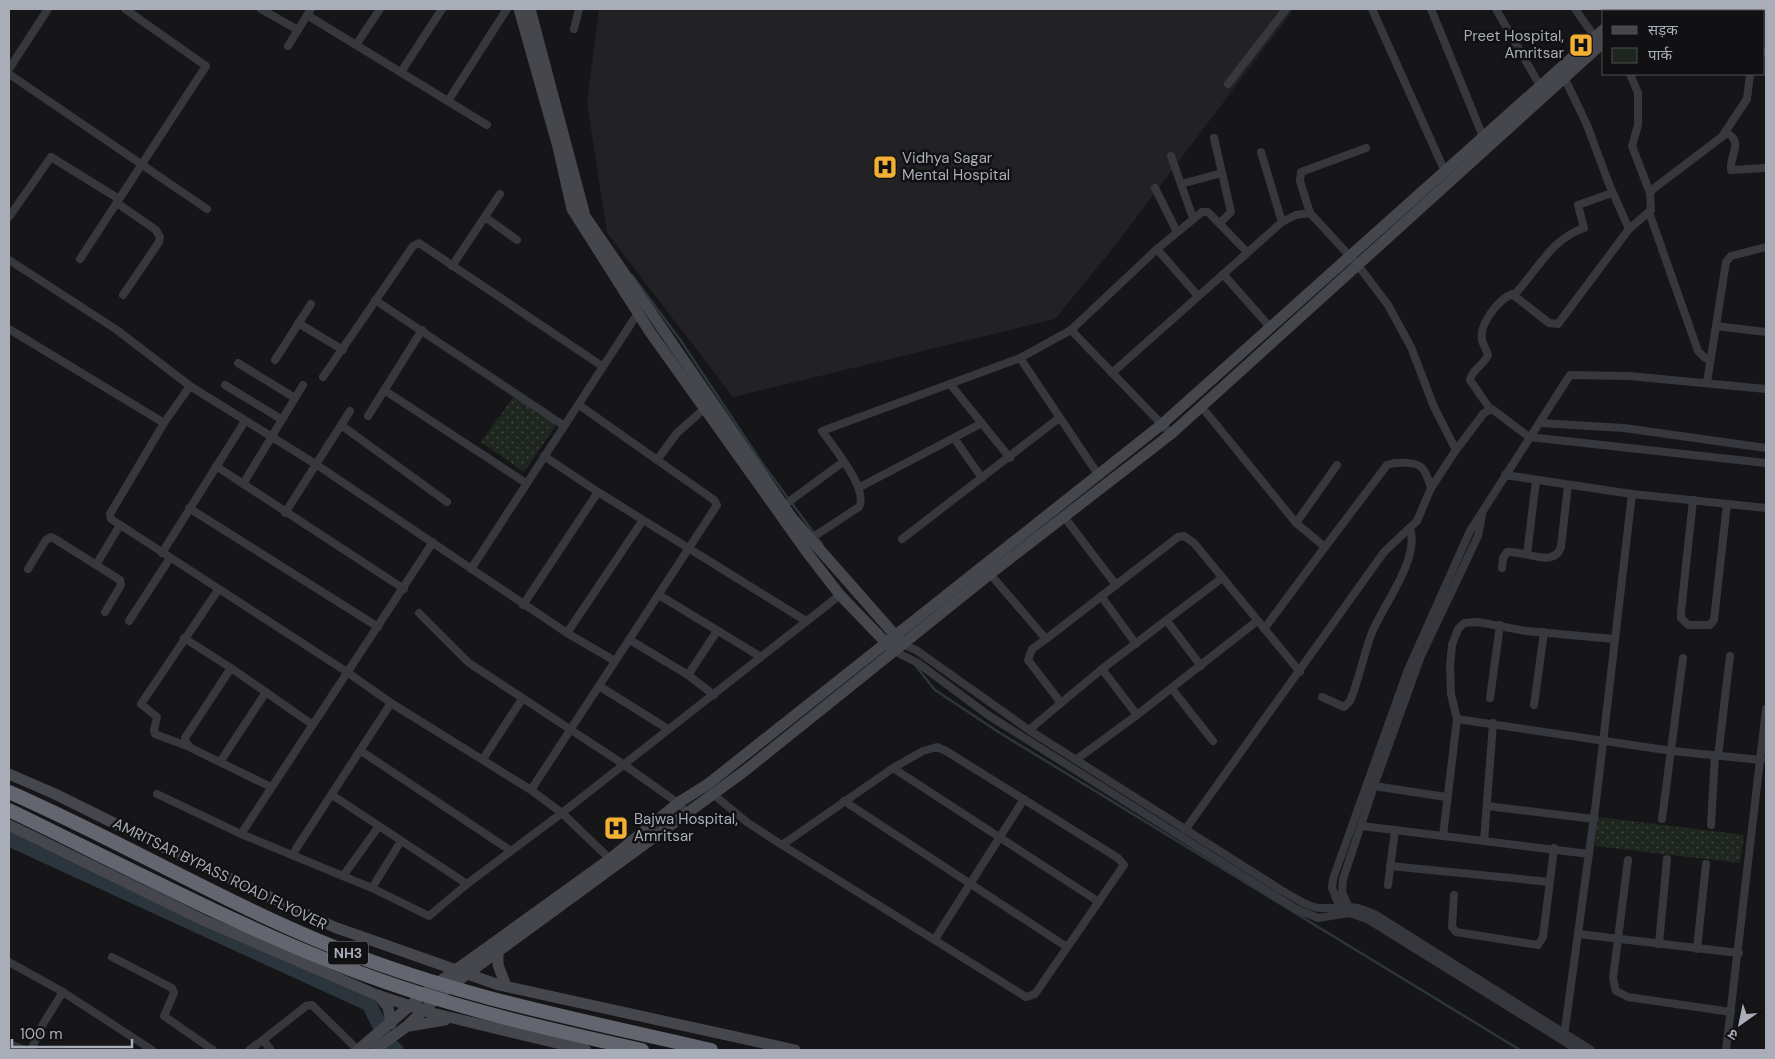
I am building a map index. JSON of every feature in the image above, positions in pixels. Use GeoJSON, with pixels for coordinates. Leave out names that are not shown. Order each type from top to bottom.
{"type":"FeatureCollection","features":[{"type":"Feature","properties":{"kind":"highway","name":"AMRITSAR BYPASS ROAD FLYOVER"},"geometry":{"type":"LineString","coordinates":[[9,792],[95,832],[253,912],[341,950],[386,966],[491,998],[711,1050]]}},
{"type":"Feature","properties":{"kind":"highway","name":"AMRITSAR BYPASS ROAD FLYOVER"},"geometry":{"type":"LineString","coordinates":[[9,810],[256,929],[354,971],[440,999],[642,1050]]}},
{"type":"Feature","properties":{"kind":"street"},"geometry":{"type":"LineString","coordinates":[[9,68],[48,9]]}},
{"type":"Feature","properties":{"kind":"street"},"geometry":{"type":"LineString","coordinates":[[80,259],[206,66],[125,9]]}},
{"type":"Feature","properties":{"kind":"street"},"geometry":{"type":"LineString","coordinates":[[262,9],[298,30]]}},
{"type":"Feature","properties":{"kind":"street"},"geometry":{"type":"LineString","coordinates":[[356,45],[380,9]]}},
{"type":"Feature","properties":{"kind":"street"},"geometry":{"type":"LineString","coordinates":[[401,72],[442,9]]}},
{"type":"Feature","properties":{"kind":"street"},"geometry":{"type":"LineString","coordinates":[[448,101],[507,9]]}},
{"type":"Feature","properties":{"kind":"street"},"geometry":{"type":"LineString","coordinates":[[514,9],[520,14],[558,147],[572,209],[638,313],[704,409],[840,595],[894,644],[988,716],[1296,909],[1318,918],[1345,910]]}},
{"type":"Feature","properties":{"kind":"street"},"geometry":{"type":"LineString","coordinates":[[530,9],[585,216],[783,506],[894,644],[916,650],[1029,730],[1185,830],[1305,903],[1322,908],[1376,915],[1564,1037],[1591,1050]]}},
{"type":"Feature","properties":{"kind":"street"},"geometry":{"type":"LineString","coordinates":[[574,29],[579,9]]}},
{"type":"Feature","properties":{"kind":"street"},"geometry":{"type":"LineString","coordinates":[[1228,84],[1286,9]]}},
{"type":"Feature","properties":{"kind":"street"},"geometry":{"type":"LineString","coordinates":[[1372,9],[1448,177]]}},
{"type":"Feature","properties":{"kind":"street"},"geometry":{"type":"LineString","coordinates":[[1431,9],[1486,142]]}},
{"type":"Feature","properties":{"kind":"street"},"geometry":{"type":"LineString","coordinates":[[1496,9],[1543,91]]}},
{"type":"Feature","properties":{"kind":"street"},"geometry":{"type":"LineString","coordinates":[[1575,9],[1601,36]]}},
{"type":"Feature","properties":{"kind":"street"},"geometry":{"type":"LineString","coordinates":[[288,46],[310,12],[356,45],[487,125]]}},
{"type":"Feature","properties":{"kind":"street"},"geometry":{"type":"LineString","coordinates":[[1543,91],[1564,77],[1601,36]]}},
{"type":"Feature","properties":{"kind":"street"},"geometry":{"type":"LineString","coordinates":[[249,1050],[306,1006],[312,1005],[366,1049],[423,1011],[444,992],[613,862],[678,803],[708,784],[1065,518],[1171,434],[1354,260],[1543,91],[1601,36]]}},
{"type":"Feature","properties":{"kind":"street"},"geometry":{"type":"LineString","coordinates":[[9,74],[207,209]]}},
{"type":"Feature","properties":{"kind":"street"},"geometry":{"type":"LineString","coordinates":[[1514,295],[1532,311],[1556,325],[1629,229],[1652,208],[1650,193],[1632,146],[1638,125],[1638,93],[1630,75]]}},
{"type":"Feature","properties":{"kind":"street"},"geometry":{"type":"LineString","coordinates":[[1650,193],[1723,135],[1748,98],[1750,75]]}},
{"type":"Feature","properties":{"kind":"street"},"geometry":{"type":"LineString","coordinates":[[1564,77],[1587,126],[1612,192],[1629,229]]}},
{"type":"Feature","properties":{"kind":"street"},"geometry":{"type":"LineString","coordinates":[[1723,135],[1730,135],[1736,146],[1731,170],[1766,168]]}},
{"type":"Feature","properties":{"kind":"street"},"geometry":{"type":"LineString","coordinates":[[1214,138],[1231,212],[1220,223]]}},
{"type":"Feature","properties":{"kind":"street"},"geometry":{"type":"LineString","coordinates":[[1366,148],[1301,172],[1300,181],[1310,213],[1354,260],[1375,286],[1399,324],[1434,407],[1456,450]]}},
{"type":"Feature","properties":{"kind":"street"},"geometry":{"type":"LineString","coordinates":[[1261,152],[1282,222]]}},
{"type":"Feature","properties":{"kind":"street"},"geometry":{"type":"LineString","coordinates":[[1171,156],[1193,218]]}},
{"type":"Feature","properties":{"kind":"street"},"geometry":{"type":"LineString","coordinates":[[9,217],[51,158],[118,201],[156,230],[160,237],[159,242],[123,295]]}},
{"type":"Feature","properties":{"kind":"street"},"geometry":{"type":"LineString","coordinates":[[1181,184],[1222,173]]}},
{"type":"Feature","properties":{"kind":"street"},"geometry":{"type":"LineString","coordinates":[[1154,188],[1177,232]]}},
{"type":"Feature","properties":{"kind":"street"},"geometry":{"type":"LineString","coordinates":[[1612,192],[1578,205],[1584,228],[1571,232],[1553,248],[1533,276],[1514,295],[1506,298],[1484,322],[1482,340],[1488,355],[1484,363],[1470,376],[1471,384],[1490,409],[1496,410],[1529,437],[1766,463]]}},
{"type":"Feature","properties":{"kind":"street"},"geometry":{"type":"LineString","coordinates":[[452,266],[500,194]]}},
{"type":"Feature","properties":{"kind":"street"},"geometry":{"type":"LineString","coordinates":[[810,539],[859,507],[862,501],[860,487],[822,431],[1020,358],[1071,330],[1157,249],[1193,218],[1206,211],[1247,252]]}},
{"type":"Feature","properties":{"kind":"street"},"geometry":{"type":"LineString","coordinates":[[1649,212],[1698,351],[1704,358],[1710,359]]}},
{"type":"Feature","properties":{"kind":"street"},"geometry":{"type":"LineString","coordinates":[[1112,373],[1282,222],[1296,215],[1310,213]]}},
{"type":"Feature","properties":{"kind":"street"},"geometry":{"type":"LineString","coordinates":[[485,217],[517,240]]}},
{"type":"Feature","properties":{"kind":"street"},"geometry":{"type":"LineString","coordinates":[[323,377],[415,244],[425,245],[452,266],[602,366]]}},
{"type":"Feature","properties":{"kind":"street"},"geometry":{"type":"LineString","coordinates":[[1707,382],[1726,262],[1731,256],[1766,246]]}},
{"type":"Feature","properties":{"kind":"street"},"geometry":{"type":"LineString","coordinates":[[1157,249],[1198,296]]}},
{"type":"Feature","properties":{"kind":"street"},"geometry":{"type":"LineString","coordinates":[[9,260],[117,330],[190,386],[317,465],[434,542],[567,634],[615,661]]}},
{"type":"Feature","properties":{"kind":"street"},"geometry":{"type":"LineString","coordinates":[[396,1028],[411,1007],[432,987],[714,795],[894,644],[983,564],[1099,476],[1162,424],[1270,327],[1354,260]]}},
{"type":"Feature","properties":{"kind":"street"},"geometry":{"type":"LineString","coordinates":[[1223,274],[1270,327]]}},
{"type":"Feature","properties":{"kind":"street"},"geometry":{"type":"LineString","coordinates":[[375,300],[563,425]]}},
{"type":"Feature","properties":{"kind":"street"},"geometry":{"type":"LineString","coordinates":[[274,360],[311,304]]}},
{"type":"Feature","properties":{"kind":"street"},"geometry":{"type":"LineString","coordinates":[[471,569],[563,425],[579,405],[602,366],[638,313]]}},
{"type":"Feature","properties":{"kind":"street"},"geometry":{"type":"LineString","coordinates":[[298,323],[343,350]]}},
{"type":"Feature","properties":{"kind":"street"},"geometry":{"type":"LineString","coordinates":[[1716,326],[1766,332]]}},
{"type":"Feature","properties":{"kind":"street"},"geometry":{"type":"LineString","coordinates":[[9,329],[164,422]]}},
{"type":"Feature","properties":{"kind":"street"},"geometry":{"type":"LineString","coordinates":[[368,416],[422,330]]}},
{"type":"Feature","properties":{"kind":"street"},"geometry":{"type":"LineString","coordinates":[[1071,330],[1171,434]]}},
{"type":"Feature","properties":{"kind":"street"},"geometry":{"type":"LineString","coordinates":[[1020,358],[1099,476]]}},
{"type":"Feature","properties":{"kind":"street"},"geometry":{"type":"LineString","coordinates":[[238,363],[294,398]]}},
{"type":"Feature","properties":{"kind":"street"},"geometry":{"type":"LineString","coordinates":[[1345,910],[1332,888],[1333,879],[1391,713],[1427,624],[1470,531],[1570,376],[1629,376],[1766,389]]}},
{"type":"Feature","properties":{"kind":"street"},"geometry":{"type":"LineString","coordinates":[[950,384],[1010,458]]}},
{"type":"Feature","properties":{"kind":"street"},"geometry":{"type":"LineString","coordinates":[[225,385],[281,419]]}},
{"type":"Feature","properties":{"kind":"street"},"geometry":{"type":"LineString","coordinates":[[243,484],[302,385]]}},
{"type":"Feature","properties":{"kind":"street"},"geometry":{"type":"LineString","coordinates":[[190,386],[164,422],[110,514],[111,519],[347,672],[391,703],[531,790],[562,813],[613,862]]}},
{"type":"Feature","properties":{"kind":"street"},"geometry":{"type":"LineString","coordinates":[[384,390],[526,483]]}},
{"type":"Feature","properties":{"kind":"street"},"geometry":{"type":"LineString","coordinates":[[531,790],[717,509],[717,502],[579,405]]}},
{"type":"Feature","properties":{"kind":"street"},"geometry":{"type":"LineString","coordinates":[[1201,406],[1296,523],[1325,547]]}},
{"type":"Feature","properties":{"kind":"street"},"geometry":{"type":"LineString","coordinates":[[657,460],[677,433],[704,409]]}},
{"type":"Feature","properties":{"kind":"street"},"geometry":{"type":"LineString","coordinates":[[1185,830],[1300,672],[1384,552],[1410,529],[1420,516],[1431,488],[1456,450],[1490,409]]}},
{"type":"Feature","properties":{"kind":"street"},"geometry":{"type":"LineString","coordinates":[[285,513],[350,411]]}},
{"type":"Feature","properties":{"kind":"street"},"geometry":{"type":"LineString","coordinates":[[902,539],[1010,458],[1059,418]]}},
{"type":"Feature","properties":{"kind":"street"},"geometry":{"type":"LineString","coordinates":[[162,553],[245,420]]}},
{"type":"Feature","properties":{"kind":"street"},"geometry":{"type":"LineString","coordinates":[[1540,423],[1624,428],[1766,448]]}},
{"type":"Feature","properties":{"kind":"street"},"geometry":{"type":"LineString","coordinates":[[860,487],[982,424]]}},
{"type":"Feature","properties":{"kind":"street"},"geometry":{"type":"LineString","coordinates":[[341,425],[447,502]]}},
{"type":"Feature","properties":{"kind":"street"},"geometry":{"type":"LineString","coordinates":[[954,438],[982,478]]}},
{"type":"Feature","properties":{"kind":"street"},"geometry":{"type":"LineString","coordinates":[[544,456],[690,550],[806,621]]}},
{"type":"Feature","properties":{"kind":"street"},"geometry":{"type":"LineString","coordinates":[[783,506],[843,462]]}},
{"type":"Feature","properties":{"kind":"street"},"geometry":{"type":"LineString","coordinates":[[1264,629],[1387,465],[1392,463],[1419,465],[1423,469],[1431,488]]}},
{"type":"Feature","properties":{"kind":"street"},"geometry":{"type":"LineString","coordinates":[[1296,523],[1336,464]]}},
{"type":"Feature","properties":{"kind":"street"},"geometry":{"type":"LineString","coordinates":[[216,466],[285,513],[404,589]]}},
{"type":"Feature","properties":{"kind":"street"},"geometry":{"type":"LineString","coordinates":[[1505,475],[1632,494],[1766,508]]}},
{"type":"Feature","properties":{"kind":"street"},"geometry":{"type":"LineString","coordinates":[[1527,554],[1536,481]]}},
{"type":"Feature","properties":{"kind":"street"},"geometry":{"type":"LineString","coordinates":[[1502,568],[1504,555],[1507,552],[1550,558],[1559,553],[1568,485]]}},
{"type":"Feature","properties":{"kind":"street"},"geometry":{"type":"LineString","coordinates":[[523,605],[598,492]]}},
{"type":"Feature","properties":{"kind":"street"},"geometry":{"type":"LineString","coordinates":[[1564,1037],[1594,819],[1632,494]]}},
{"type":"Feature","properties":{"kind":"street"},"geometry":{"type":"LineString","coordinates":[[1693,500],[1680,612],[1681,618],[1688,625],[1710,626],[1714,620],[1727,504]]}},
{"type":"Feature","properties":{"kind":"street"},"geometry":{"type":"LineString","coordinates":[[189,508],[378,627]]}},
{"type":"Feature","properties":{"kind":"street"},"geometry":{"type":"LineString","coordinates":[[1345,910],[1342,885],[1374,786],[1421,656],[1478,536],[1482,513]]}},
{"type":"Feature","properties":{"kind":"street"},"geometry":{"type":"LineString","coordinates":[[1065,518],[1116,585]]}},
{"type":"Feature","properties":{"kind":"street"},"geometry":{"type":"LineString","coordinates":[[567,634],[643,520]]}},
{"type":"Feature","properties":{"kind":"street"},"geometry":{"type":"LineString","coordinates":[[96,565],[120,525]]}},
{"type":"Feature","properties":{"kind":"street"},"geometry":{"type":"LineString","coordinates":[[1322,697],[1344,707],[1350,701],[1373,630],[1407,562],[1411,540],[1410,529]]}},
{"type":"Feature","properties":{"kind":"street"},"geometry":{"type":"LineString","coordinates":[[1061,703],[1028,660],[1032,649],[1181,536],[1194,543],[1256,621],[1300,672]]}},
{"type":"Feature","properties":{"kind":"street"},"geometry":{"type":"LineString","coordinates":[[28,569],[46,540],[50,538],[122,582],[105,612]]}},
{"type":"Feature","properties":{"kind":"street"},"geometry":{"type":"LineString","coordinates":[[241,834],[434,542]]}},
{"type":"Feature","properties":{"kind":"street"},"geometry":{"type":"LineString","coordinates":[[129,622],[170,558]]}},
{"type":"Feature","properties":{"kind":"street"},"geometry":{"type":"LineString","coordinates":[[990,574],[1046,638]]}},
{"type":"Feature","properties":{"kind":"street"},"geometry":{"type":"LineString","coordinates":[[1029,730],[1102,669],[1222,578]]}},
{"type":"Feature","properties":{"kind":"street"},"geometry":{"type":"LineString","coordinates":[[218,590],[184,638],[141,705],[157,717],[155,734],[188,746],[271,787]]}},
{"type":"Feature","properties":{"kind":"street"},"geometry":{"type":"LineString","coordinates":[[659,595],[760,657]]}},
{"type":"Feature","properties":{"kind":"street"},"geometry":{"type":"LineString","coordinates":[[157,794],[241,834],[372,888],[429,916],[467,884],[562,813],[840,595]]}},
{"type":"Feature","properties":{"kind":"street"},"geometry":{"type":"LineString","coordinates":[[1101,596],[1136,644]]}},
{"type":"Feature","properties":{"kind":"street"},"geometry":{"type":"LineString","coordinates":[[419,613],[470,663],[623,764],[678,803],[688,814]]}},
{"type":"Feature","properties":{"kind":"street"},"geometry":{"type":"LineString","coordinates":[[1167,621],[1201,666]]}},
{"type":"Feature","properties":{"kind":"street"},"geometry":{"type":"LineString","coordinates":[[1077,759],[1201,666],[1256,621]]}},
{"type":"Feature","properties":{"kind":"street"},"geometry":{"type":"LineString","coordinates":[[1443,836],[1446,797],[1458,718],[1450,680],[1452,644],[1455,634],[1464,623],[1470,622],[1614,639]]}},
{"type":"Feature","properties":{"kind":"street"},"geometry":{"type":"LineString","coordinates":[[1490,698],[1500,626]]}},
{"type":"Feature","properties":{"kind":"street"},"geometry":{"type":"LineString","coordinates":[[688,675],[717,631]]}},
{"type":"Feature","properties":{"kind":"street"},"geometry":{"type":"LineString","coordinates":[[1534,705],[1544,632]]}},
{"type":"Feature","properties":{"kind":"street"},"geometry":{"type":"LineString","coordinates":[[184,638],[313,725]]}},
{"type":"Feature","properties":{"kind":"street"},"geometry":{"type":"LineString","coordinates":[[630,640],[688,675],[714,695]]}},
{"type":"Feature","properties":{"kind":"street"},"geometry":{"type":"LineString","coordinates":[[1711,825],[1716,756],[1730,656]]}},
{"type":"Feature","properties":{"kind":"street"},"geometry":{"type":"LineString","coordinates":[[1662,819],[1683,658]]}},
{"type":"Feature","properties":{"kind":"street"},"geometry":{"type":"LineString","coordinates":[[188,746],[185,738],[231,668]]}},
{"type":"Feature","properties":{"kind":"street"},"geometry":{"type":"LineString","coordinates":[[1102,669],[1137,715]]}},
{"type":"Feature","properties":{"kind":"street"},"geometry":{"type":"LineString","coordinates":[[599,686],[668,729]]}},
{"type":"Feature","properties":{"kind":"street"},"geometry":{"type":"LineString","coordinates":[[1172,688],[1214,741]]}},
{"type":"Feature","properties":{"kind":"street"},"geometry":{"type":"LineString","coordinates":[[220,762],[266,692]]}},
{"type":"Feature","properties":{"kind":"street"},"geometry":{"type":"LineString","coordinates":[[483,759],[522,699]]}},
{"type":"Feature","properties":{"kind":"street"},"geometry":{"type":"LineString","coordinates":[[292,855],[391,703]]}},
{"type":"Feature","properties":{"kind":"street"},"geometry":{"type":"LineString","coordinates":[[1726,1050],[1764,747],[1766,708]]}},
{"type":"Feature","properties":{"kind":"street"},"geometry":{"type":"LineString","coordinates":[[1458,718],[1672,751],[1761,760]]}},
{"type":"Feature","properties":{"kind":"street"},"geometry":{"type":"LineString","coordinates":[[1484,841],[1493,724]]}},
{"type":"Feature","properties":{"kind":"street"},"geometry":{"type":"LineString","coordinates":[[714,795],[748,823],[782,845],[935,938],[1026,997],[1035,994],[1122,869],[1121,861],[946,750],[937,747],[923,751],[893,768],[782,845]]}},
{"type":"Feature","properties":{"kind":"street"},"geometry":{"type":"LineString","coordinates":[[361,751],[511,851]]}},
{"type":"Feature","properties":{"kind":"street"},"geometry":{"type":"LineString","coordinates":[[893,768],[1099,902]]}},
{"type":"Feature","properties":{"kind":"street"},"geometry":{"type":"LineString","coordinates":[[9,774],[334,927],[506,986],[795,1050]]}},
{"type":"Feature","properties":{"kind":"street"},"geometry":{"type":"LineString","coordinates":[[1374,786],[1446,797]]}},
{"type":"Feature","properties":{"kind":"street"},"geometry":{"type":"LineString","coordinates":[[332,796],[467,884]]}},
{"type":"Feature","properties":{"kind":"street"},"geometry":{"type":"LineString","coordinates":[[935,938],[1024,799]]}},
{"type":"Feature","properties":{"kind":"street"},"geometry":{"type":"LineString","coordinates":[[844,801],[1067,947]]}},
{"type":"Feature","properties":{"kind":"street"},"geometry":{"type":"LineString","coordinates":[[1486,806],[1594,819]]}},
{"type":"Feature","properties":{"kind":"street"},"geometry":{"type":"LineString","coordinates":[[9,825],[203,920],[377,994],[423,1011],[586,1050]]}},
{"type":"Feature","properties":{"kind":"street"},"geometry":{"type":"LineString","coordinates":[[343,876],[379,826]]}},
{"type":"Feature","properties":{"kind":"street"},"geometry":{"type":"LineString","coordinates":[[1362,826],[1554,848],[1589,854]]}},
{"type":"Feature","properties":{"kind":"street"},"geometry":{"type":"LineString","coordinates":[[1388,885],[1395,830]]}},
{"type":"Feature","properties":{"kind":"street"},"geometry":{"type":"LineString","coordinates":[[372,888],[402,841]]}},
{"type":"Feature","properties":{"kind":"street"},"geometry":{"type":"LineString","coordinates":[[1454,895],[1452,927],[1454,930],[1538,945],[1544,937],[1554,848]]}},
{"type":"Feature","properties":{"kind":"street"},"geometry":{"type":"LineString","coordinates":[[1659,944],[1667,859]]}},
{"type":"Feature","properties":{"kind":"street"},"geometry":{"type":"LineString","coordinates":[[1628,860],[1617,939],[1614,987],[1619,994],[1628,997],[1731,1012]]}},
{"type":"Feature","properties":{"kind":"street"},"geometry":{"type":"LineString","coordinates":[[1697,949],[1706,864]]}},
{"type":"Feature","properties":{"kind":"street"},"geometry":{"type":"LineString","coordinates":[[1390,866],[1550,882]]}},
{"type":"Feature","properties":{"kind":"street"},"geometry":{"type":"LineString","coordinates":[[1578,934],[1739,953]]}},
{"type":"Feature","properties":{"kind":"street"},"geometry":{"type":"LineString","coordinates":[[498,951],[498,964],[506,986]]}},
{"type":"Feature","properties":{"kind":"street"},"geometry":{"type":"LineString","coordinates":[[112,957],[173,989],[164,1016],[213,1050]]}},
{"type":"Feature","properties":{"kind":"street"},"geometry":{"type":"LineString","coordinates":[[9,962],[63,992],[152,1050]]}},
{"type":"Feature","properties":{"kind":"street"},"geometry":{"type":"LineString","coordinates":[[30,1050],[43,1024],[63,992]]}},
{"type":"Feature","properties":{"kind":"street"},"geometry":{"type":"LineString","coordinates":[[377,994],[388,1007],[396,1028]]}},
{"type":"Feature","properties":{"kind":"street"},"geometry":{"type":"LineString","coordinates":[[396,1028],[434,1020],[459,1020]]}},
{"type":"Feature","properties":{"kind":"street"},"geometry":{"type":"LineString","coordinates":[[1564,1037],[1578,1050]]}},
{"type":"Feature","properties":{"kind":"street"},"geometry":{"type":"LineString","coordinates":[[263,1040],[271,1050]]}},
{"type":"Feature","properties":{"kind":"street"},"geometry":{"type":"LineString","coordinates":[[9,1044],[25,1050]]}},
{"type":"Feature","properties":{"kind":"shaded area","name":"Vidhya Sagar Mental Hospital"},"geometry":{"type":"Polygon","coordinates":[[[599,9],[1294,9],[1114,247],[1055,319],[733,397],[607,233],[587,102],[599,9]]]}},
{"type":"Feature","properties":{"kind":"green space"},"geometry":{"type":"Polygon","coordinates":[[[517,392],[559,421],[524,472],[481,442],[517,392]]]}},
{"type":"Feature","properties":{"kind":"green space"},"geometry":{"type":"Polygon","coordinates":[[[1598,817],[1744,835],[1740,863],[1595,846],[1598,817]]]}},
{"type":"Feature","properties":{"kind":"waterway"},"geometry":{"type":"LineString","coordinates":[[632,275],[681,341],[762,463],[822,544]]}},
{"type":"Feature","properties":{"kind":"waterway"},"geometry":{"type":"LineString","coordinates":[[915,665],[935,690],[1000,733],[1520,1050]]}},
{"type":"Feature","properties":{"kind":"waterway"},"geometry":{"type":"LineString","coordinates":[[9,839],[369,1004],[389,1044],[396,1050]]}},
{"type":"Feature","properties":{"kind":"place","name":"Preet Hospital, Amritsar"},"geometry":{"type":"Point","coordinates":[1581,45]}},
{"type":"Feature","properties":{"kind":"place","name":"Vidhya Sagar Mental Hospital"},"geometry":{"type":"Point","coordinates":[885,167]}},
{"type":"Feature","properties":{"kind":"place","name":"Bajwa Hospital, Amritsar"},"geometry":{"type":"Point","coordinates":[616,828]}}]}
